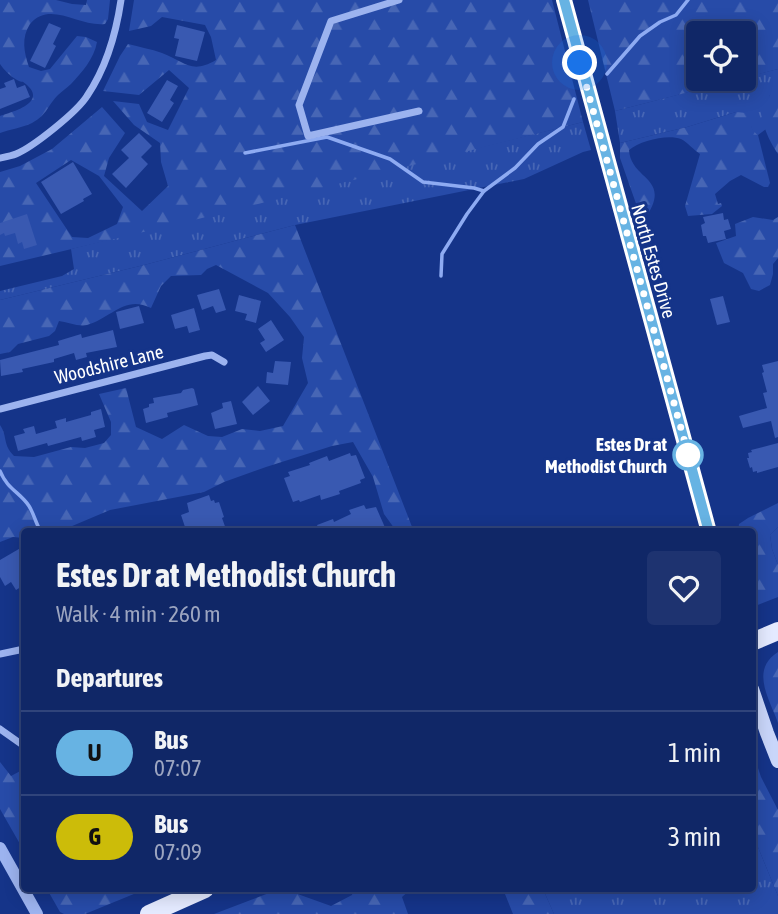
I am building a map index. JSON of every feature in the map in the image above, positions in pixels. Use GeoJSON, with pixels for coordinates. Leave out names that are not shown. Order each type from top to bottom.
{"type":"FeatureCollection","features":[{"type":"Feature","properties":{"kind":"main road","name":"North Estes Drive"},"geometry":{"type":"LineString","coordinates":[[564,0],[708,528]]}},
{"type":"Feature","properties":{"kind":"main road"},"geometry":{"type":"LineString","coordinates":[[756,640],[778,631]]}},
{"type":"Feature","properties":{"kind":"main road"},"geometry":{"type":"LineString","coordinates":[[756,702],[778,761]]}},
{"type":"Feature","properties":{"kind":"main road"},"geometry":{"type":"LineString","coordinates":[[149,914],[198,892]]}},
{"type":"Feature","properties":{"kind":"street"},"geometry":{"type":"LineString","coordinates":[[0,158],[17,153],[51,131],[86,99],[104,64],[117,24],[121,0]]}},
{"type":"Feature","properties":{"kind":"street"},"geometry":{"type":"LineString","coordinates":[[399,0],[331,20],[299,105],[308,136],[419,111]]}},
{"type":"Feature","properties":{"kind":"street","name":"Woodshire Lane"},"geometry":{"type":"LineString","coordinates":[[0,409],[205,356],[212,355],[224,362]]}},
{"type":"Feature","properties":{"kind":"street"},"geometry":{"type":"LineString","coordinates":[[0,654],[21,650]]}},
{"type":"Feature","properties":{"kind":"street"},"geometry":{"type":"LineString","coordinates":[[0,729],[21,744]]}},
{"type":"Feature","properties":{"kind":"street"},"geometry":{"type":"LineString","coordinates":[[0,848],[21,885]]}},
{"type":"Feature","properties":{"kind":"street"},"geometry":{"type":"LineString","coordinates":[[25,892],[37,914]]}},
{"type":"Feature","properties":{"kind":"green space"},"geometry":{"type":"Polygon","coordinates":[[[0,0],[56,0],[86,5],[87,0],[110,0],[105,24],[46,14],[30,24],[25,35],[26,56],[29,67],[41,71],[50,69],[77,36],[97,42],[83,70],[37,120],[0,133],[0,116],[26,106],[33,97],[27,85],[12,77],[0,64],[0,0]]]}},
{"type":"Feature","properties":{"kind":"green space"},"geometry":{"type":"Polygon","coordinates":[[[134,0],[552,0],[583,122],[0,266],[0,172],[20,166],[52,149],[102,107],[125,133],[109,158],[104,176],[142,211],[168,186],[161,162],[160,143],[134,125],[113,101],[139,104],[147,122],[168,130],[189,88],[169,70],[139,95],[103,91],[128,44],[162,53],[188,65],[200,66],[216,60],[211,37],[205,25],[162,17],[151,26],[129,31],[134,0]],[[71,160],[36,183],[72,237],[88,238],[117,224],[123,207],[99,176],[71,160]]]}},
{"type":"Feature","properties":{"kind":"green space"},"geometry":{"type":"Polygon","coordinates":[[[588,0],[778,0],[778,69],[756,75],[756,21],[686,21],[686,91],[693,91],[615,111],[588,0]]]}},
{"type":"Feature","properties":{"kind":"green space"},"geometry":{"type":"Polygon","coordinates":[[[778,69],[778,95],[770,95],[762,116],[766,129],[758,135],[753,132],[750,123],[736,112],[620,143],[615,111],[693,91],[756,91],[756,75],[778,69]]]}},
{"type":"Feature","properties":{"kind":"green space"},"geometry":{"type":"Polygon","coordinates":[[[770,95],[778,95],[778,154],[768,137],[761,110],[770,95]]]}},
{"type":"Feature","properties":{"kind":"green space"},"geometry":{"type":"Polygon","coordinates":[[[736,112],[752,116],[752,127],[758,135],[770,183],[768,187],[741,175],[715,194],[718,204],[721,203],[722,206],[712,214],[688,216],[685,206],[700,154],[681,139],[654,139],[629,150],[631,160],[648,179],[655,193],[648,214],[640,215],[620,158],[620,143],[736,112]]]}},
{"type":"Feature","properties":{"kind":"green space"},"geometry":{"type":"Polygon","coordinates":[[[583,122],[591,150],[524,179],[295,225],[0,300],[0,291],[62,276],[74,269],[71,249],[583,122]]]}},
{"type":"Feature","properties":{"kind":"green space"},"geometry":{"type":"Polygon","coordinates":[[[753,217],[773,220],[778,217],[778,258],[773,264],[770,285],[759,291],[751,289],[743,273],[724,263],[716,243],[736,236],[735,224],[753,217]]]}},
{"type":"Feature","properties":{"kind":"green space"},"geometry":{"type":"Polygon","coordinates":[[[295,225],[412,528],[394,528],[384,514],[373,477],[353,442],[266,467],[204,492],[110,510],[67,528],[21,528],[21,538],[13,537],[0,542],[0,425],[8,448],[14,456],[34,457],[71,447],[85,448],[104,443],[111,435],[111,422],[99,394],[126,388],[136,427],[162,439],[184,425],[208,436],[222,437],[242,429],[260,431],[283,426],[308,383],[302,358],[304,337],[290,317],[268,293],[216,265],[201,275],[171,276],[161,286],[151,308],[133,304],[125,306],[87,325],[59,321],[55,331],[49,336],[18,344],[10,352],[0,354],[0,300],[295,225]]]}},
{"type":"Feature","properties":{"kind":"green space"},"geometry":{"type":"Polygon","coordinates":[[[778,503],[778,527],[770,535],[778,565],[778,597],[756,606],[756,528],[738,528],[739,524],[778,503]]]}},
{"type":"Feature","properties":{"kind":"green space"},"geometry":{"type":"Polygon","coordinates":[[[778,527],[778,565],[770,535],[778,527]]]}},
{"type":"Feature","properties":{"kind":"green space"},"geometry":{"type":"Polygon","coordinates":[[[778,652],[778,723],[763,676],[770,659],[778,652]]]}},
{"type":"Feature","properties":{"kind":"green space"},"geometry":{"type":"Polygon","coordinates":[[[0,762],[11,776],[21,771],[21,846],[0,809],[0,762]]]}},
{"type":"Feature","properties":{"kind":"green space"},"geometry":{"type":"Polygon","coordinates":[[[756,762],[778,810],[778,896],[756,842],[756,762]]]}},
{"type":"Feature","properties":{"kind":"green space"},"geometry":{"type":"Polygon","coordinates":[[[756,842],[778,896],[778,914],[554,914],[544,892],[756,892],[756,842]]]}},
{"type":"Feature","properties":{"kind":"green space"},"geometry":{"type":"Polygon","coordinates":[[[49,892],[139,892],[85,914],[60,912],[49,892]]]}},
{"type":"Feature","properties":{"kind":"green space"},"geometry":{"type":"Polygon","coordinates":[[[292,892],[331,906],[353,892],[408,892],[402,897],[408,914],[214,914],[269,893],[292,892]]]}},
{"type":"Feature","properties":{"kind":"green space"},"geometry":{"type":"Polygon","coordinates":[[[504,892],[544,892],[554,914],[513,914],[504,892]]]}},
{"type":"Feature","properties":{"kind":"building"},"geometry":{"type":"Polygon","coordinates":[[[49,23],[61,28],[45,68],[30,61],[49,23]]]}},
{"type":"Feature","properties":{"kind":"building"},"geometry":{"type":"Polygon","coordinates":[[[177,25],[205,32],[197,61],[175,56],[179,39],[174,38],[177,25]]]}},
{"type":"Feature","properties":{"kind":"building"},"geometry":{"type":"Polygon","coordinates":[[[14,79],[17,88],[25,85],[30,97],[0,109],[0,89],[6,87],[4,83],[14,79]]]}},
{"type":"Feature","properties":{"kind":"building"},"geometry":{"type":"Polygon","coordinates":[[[167,80],[178,86],[170,100],[174,103],[162,122],[147,113],[167,80]]]}},
{"type":"Feature","properties":{"kind":"building"},"geometry":{"type":"Polygon","coordinates":[[[139,133],[152,146],[141,157],[148,164],[126,188],[112,174],[129,158],[121,150],[139,133]]]}},
{"type":"Feature","properties":{"kind":"building"},"geometry":{"type":"Polygon","coordinates":[[[73,162],[92,194],[61,214],[41,182],[73,162]]]}},
{"type":"Feature","properties":{"kind":"building"},"geometry":{"type":"Polygon","coordinates":[[[723,213],[724,220],[728,219],[731,229],[724,231],[726,239],[708,243],[706,236],[703,236],[703,217],[723,213]]]}},
{"type":"Feature","properties":{"kind":"building"},"geometry":{"type":"Polygon","coordinates":[[[27,214],[37,245],[24,249],[22,242],[18,244],[15,233],[0,235],[0,223],[27,214]]]}},
{"type":"Feature","properties":{"kind":"building"},"geometry":{"type":"Polygon","coordinates":[[[219,289],[226,310],[216,313],[213,306],[202,310],[197,295],[219,289]]]}},
{"type":"Feature","properties":{"kind":"building"},"geometry":{"type":"Polygon","coordinates":[[[239,295],[261,301],[256,323],[245,320],[247,314],[235,311],[239,295]]]}},
{"type":"Feature","properties":{"kind":"building"},"geometry":{"type":"Polygon","coordinates":[[[723,296],[730,322],[717,325],[710,299],[723,296]]]}},
{"type":"Feature","properties":{"kind":"building"},"geometry":{"type":"Polygon","coordinates":[[[139,306],[144,323],[120,329],[116,312],[139,306]]]}},
{"type":"Feature","properties":{"kind":"building"},"geometry":{"type":"Polygon","coordinates":[[[194,308],[200,330],[189,333],[187,326],[175,329],[171,315],[194,308]]]}},
{"type":"Feature","properties":{"kind":"building"},"geometry":{"type":"Polygon","coordinates":[[[271,320],[284,340],[266,352],[260,343],[265,340],[258,329],[271,320]]]}},
{"type":"Feature","properties":{"kind":"building"},"geometry":{"type":"Polygon","coordinates":[[[113,330],[117,347],[86,353],[87,357],[76,360],[74,353],[54,359],[54,362],[22,369],[23,372],[1,376],[0,360],[59,345],[58,341],[81,334],[82,338],[113,330]]]}},
{"type":"Feature","properties":{"kind":"building"},"geometry":{"type":"Polygon","coordinates":[[[275,361],[291,362],[288,385],[266,383],[267,372],[273,373],[275,361]]]}},
{"type":"Feature","properties":{"kind":"building"},"geometry":{"type":"Polygon","coordinates":[[[778,361],[778,437],[775,438],[771,421],[743,428],[739,416],[767,408],[763,393],[767,392],[762,365],[778,361]]]}},
{"type":"Feature","properties":{"kind":"building"},"geometry":{"type":"Polygon","coordinates":[[[258,386],[270,401],[253,415],[242,402],[258,386]]]}},
{"type":"Feature","properties":{"kind":"building"},"geometry":{"type":"Polygon","coordinates":[[[192,388],[198,405],[167,413],[168,417],[146,423],[143,409],[154,403],[153,398],[181,393],[192,388]]]}},
{"type":"Feature","properties":{"kind":"building"},"geometry":{"type":"Polygon","coordinates":[[[231,401],[237,424],[215,429],[211,413],[223,408],[222,403],[231,401]]]}},
{"type":"Feature","properties":{"kind":"building"},"geometry":{"type":"Polygon","coordinates":[[[101,409],[105,427],[94,430],[96,437],[82,441],[81,437],[48,446],[47,443],[18,451],[14,436],[25,433],[23,429],[34,426],[36,434],[57,428],[55,421],[66,418],[66,422],[91,415],[91,412],[101,409]]]}},
{"type":"Feature","properties":{"kind":"building"},"geometry":{"type":"Polygon","coordinates":[[[778,443],[778,467],[753,472],[747,458],[748,453],[778,443]]]}},
{"type":"Feature","properties":{"kind":"building"},"geometry":{"type":"Polygon","coordinates":[[[350,453],[351,456],[356,455],[365,478],[360,480],[361,483],[321,500],[320,495],[293,502],[284,478],[290,476],[288,472],[327,456],[329,461],[350,453]]]}},
{"type":"Feature","properties":{"kind":"building"},"geometry":{"type":"Polygon","coordinates":[[[209,495],[211,501],[219,502],[226,528],[185,528],[181,515],[189,512],[187,503],[209,495]]]}},
{"type":"Feature","properties":{"kind":"building"},"geometry":{"type":"Polygon","coordinates":[[[364,505],[366,509],[376,507],[385,528],[318,528],[317,525],[333,519],[334,522],[351,514],[349,510],[364,505]]]}},
{"type":"Feature","properties":{"kind":"building"},"geometry":{"type":"Polygon","coordinates":[[[21,548],[21,587],[16,590],[11,582],[5,586],[0,577],[0,560],[21,548]]]}},
{"type":"Feature","properties":{"kind":"waterway"},"geometry":{"type":"LineString","coordinates":[[607,74],[640,36],[676,15],[688,0]]}},
{"type":"Feature","properties":{"kind":"waterway"},"geometry":{"type":"LineString","coordinates":[[441,276],[442,254],[484,191],[515,168],[538,144],[563,127],[574,99]]}},
{"type":"Feature","properties":{"kind":"waterway"},"geometry":{"type":"LineString","coordinates":[[245,153],[327,137],[390,159],[423,182],[484,191]]}},
{"type":"Feature","properties":{"kind":"waterway"},"geometry":{"type":"LineString","coordinates":[[0,471],[6,482],[29,506],[39,528]]}},
{"type":"Feature","properties":{"kind":"bus line","name":"U"},"geometry":{"type":"LineString","coordinates":[[564,0],[708,528]]}},
{"type":"Feature","properties":{"kind":"place","name":"Estes Dr at Methodist Church"},"geometry":{"type":"Point","coordinates":[688,455]}},
{"type":"Feature","properties":{"kind":"route"},"geometry":{"type":"LineString","coordinates":[[580,63],[690,461],[688,455]]}}]}
